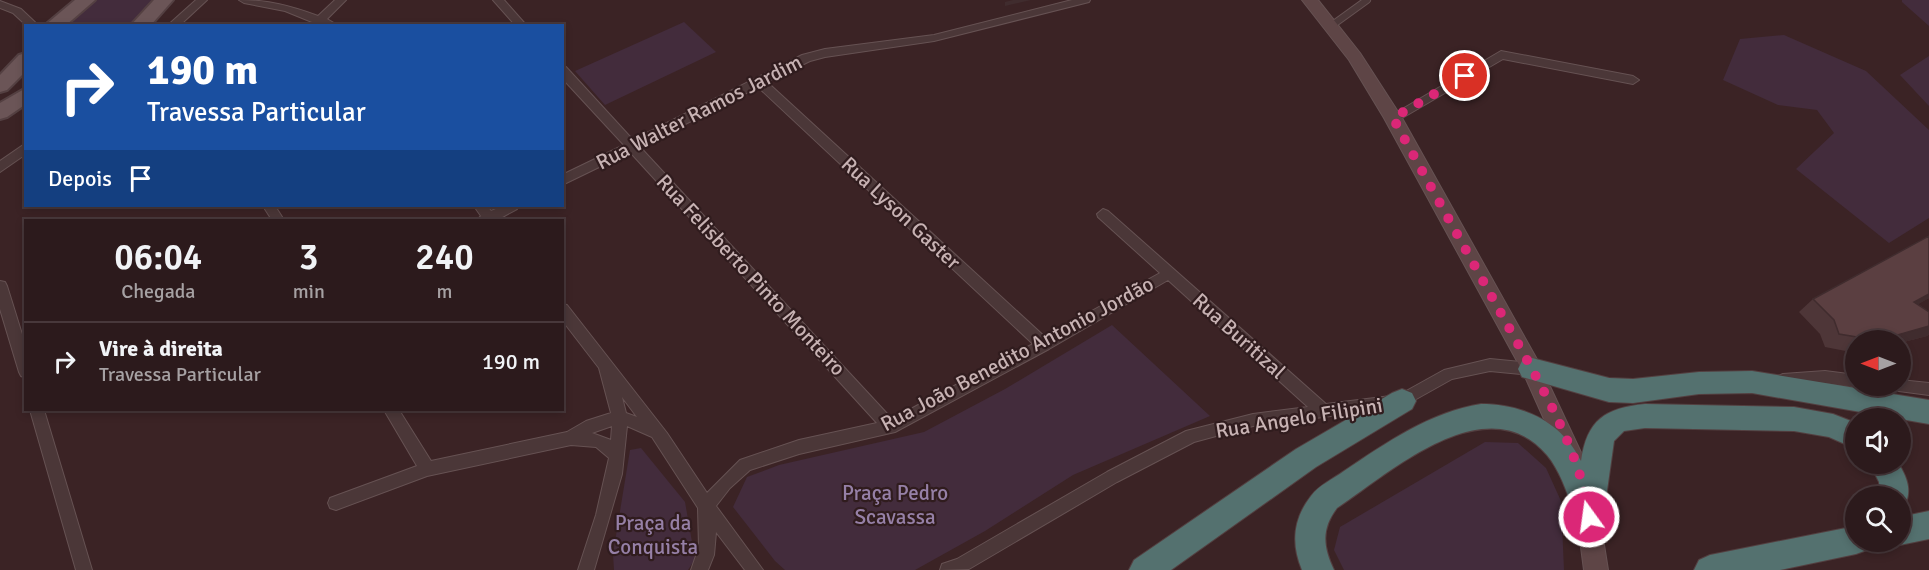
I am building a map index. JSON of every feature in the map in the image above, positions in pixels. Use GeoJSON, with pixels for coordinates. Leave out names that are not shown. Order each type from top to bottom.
{"type":"FeatureCollection","features":[{"type":"Feature","properties":{"kind":"highway"},"geometry":{"type":"LineString","coordinates":[[1532,369],[1609,390],[1633,391],[1698,383],[1752,382],[1929,412]]}},
{"type":"Feature","properties":{"kind":"highway"},"geometry":{"type":"LineString","coordinates":[[1145,570],[1306,458],[1402,402]]}},
{"type":"Feature","properties":{"kind":"highway"},"geometry":{"type":"LineString","coordinates":[[1589,514],[1597,444],[1604,430],[1622,419],[1645,416],[1794,419],[1833,426],[1845,432]]}},
{"type":"Feature","properties":{"kind":"highway"},"geometry":{"type":"LineString","coordinates":[[1318,570],[1308,541],[1309,528],[1319,507],[1327,499],[1402,450],[1467,418],[1500,417],[1516,421],[1546,436],[1558,447],[1589,514]]}},
{"type":"Feature","properties":{"kind":"highway"},"geometry":{"type":"LineString","coordinates":[[1911,529],[1929,525]]}},
{"type":"Feature","properties":{"kind":"highway"},"geometry":{"type":"LineString","coordinates":[[1741,564],[1845,527]]}},
{"type":"Feature","properties":{"kind":"highway"},"geometry":{"type":"LineString","coordinates":[[1710,570],[1845,542]]}},
{"type":"Feature","properties":{"kind":"main road"},"geometry":{"type":"LineString","coordinates":[[56,24],[86,0]]}},
{"type":"Feature","properties":{"kind":"main road"},"geometry":{"type":"LineString","coordinates":[[141,24],[164,0]]}},
{"type":"Feature","properties":{"kind":"main road"},"geometry":{"type":"LineString","coordinates":[[0,86],[24,61]]}},
{"type":"Feature","properties":{"kind":"main road"},"geometry":{"type":"LineString","coordinates":[[0,112],[24,95]]}},
{"type":"Feature","properties":{"kind":"street"},"geometry":{"type":"LineString","coordinates":[[174,24],[202,0]]}},
{"type":"Feature","properties":{"kind":"street"},"geometry":{"type":"LineString","coordinates":[[244,0],[287,8],[318,22],[341,0]]}},
{"type":"Feature","properties":{"kind":"street"},"geometry":{"type":"LineString","coordinates":[[498,0],[520,24]]}},
{"type":"Feature","properties":{"kind":"street","name":"Rua Walter Ramos Jardim"},"geometry":{"type":"LineString","coordinates":[[564,180],[806,58],[825,53],[934,38],[1085,0]]}},
{"type":"Feature","properties":{"kind":"street"},"geometry":{"type":"LineString","coordinates":[[1310,0],[1332,26],[1377,91],[1532,369],[1566,442],[1580,479],[1589,514],[1596,570]]}},
{"type":"Feature","properties":{"kind":"street"},"geometry":{"type":"LineString","coordinates":[[0,4],[16,11],[32,24]]}},
{"type":"Feature","properties":{"kind":"street"},"geometry":{"type":"LineString","coordinates":[[1393,118],[1501,55],[1633,80]]}},
{"type":"Feature","properties":{"kind":"street","name":"Rua Felisberto Pinto Monteiro"},"geometry":{"type":"LineString","coordinates":[[564,72],[890,427]]}},
{"type":"Feature","properties":{"kind":"street","name":"Rua Lyson Gaster"},"geometry":{"type":"LineString","coordinates":[[759,81],[1044,345]]}},
{"type":"Feature","properties":{"kind":"street"},"geometry":{"type":"LineString","coordinates":[[0,168],[24,149]]}},
{"type":"Feature","properties":{"kind":"street"},"geometry":{"type":"LineString","coordinates":[[488,219],[511,207]]}},
{"type":"Feature","properties":{"kind":"street","name":"Rua Buritizal"},"geometry":{"type":"LineString","coordinates":[[1103,214],[1322,410]]}},
{"type":"Feature","properties":{"kind":"street","name":"Rua João Benedito Antonio Jordão"},"geometry":{"type":"LineString","coordinates":[[706,506],[725,483],[745,465],[799,447],[890,427],[1044,345],[1170,273]]}},
{"type":"Feature","properties":{"kind":"street"},"geometry":{"type":"LineString","coordinates":[[0,286],[24,365]]}},
{"type":"Feature","properties":{"kind":"street"},"geometry":{"type":"LineString","coordinates":[[564,311],[662,438],[706,506],[755,570]]}},
{"type":"Feature","properties":{"kind":"street"},"geometry":{"type":"LineString","coordinates":[[586,570],[617,457],[619,417],[604,361]]}},
{"type":"Feature","properties":{"kind":"street","name":"Rua Angelo Filipini"},"geometry":{"type":"LineString","coordinates":[[948,570],[963,564],[1112,477],[1191,436],[1253,420],[1402,402],[1449,374],[1490,365],[1532,369]]}},
{"type":"Feature","properties":{"kind":"street"},"geometry":{"type":"LineString","coordinates":[[1752,382],[1825,377],[1845,380]]}},
{"type":"Feature","properties":{"kind":"street"},"geometry":{"type":"LineString","coordinates":[[1911,388],[1929,390]]}},
{"type":"Feature","properties":{"kind":"street"},"geometry":{"type":"LineString","coordinates":[[37,411],[84,570]]}},
{"type":"Feature","properties":{"kind":"street"},"geometry":{"type":"LineString","coordinates":[[392,411],[427,469]]}},
{"type":"Feature","properties":{"kind":"street"},"geometry":{"type":"LineString","coordinates":[[572,438],[586,428],[619,417],[639,423],[662,438]]}},
{"type":"Feature","properties":{"kind":"street"},"geometry":{"type":"LineString","coordinates":[[336,503],[427,469],[572,438],[593,439],[609,444],[617,457]]}},
{"type":"Feature","properties":{"kind":"street"},"geometry":{"type":"LineString","coordinates":[[699,570],[710,532],[706,506]]}},
{"type":"Feature","properties":{"kind":"lane"},"geometry":{"type":"LineString","coordinates":[[1332,26],[1367,0]]}},
{"type":"Feature","properties":{"kind":"green space"},"geometry":{"type":"Polygon","coordinates":[[[90,0],[155,0],[134,24],[60,24],[90,0]]]}},
{"type":"Feature","properties":{"kind":"green space"},"geometry":{"type":"Polygon","coordinates":[[[1902,0],[1929,0],[1929,26],[1902,2],[1902,0]]]}},
{"type":"Feature","properties":{"kind":"green space"},"geometry":{"type":"Polygon","coordinates":[[[684,22],[716,52],[605,105],[575,71],[684,22]]]}},
{"type":"Feature","properties":{"kind":"green space"},"geometry":{"type":"Polygon","coordinates":[[[1784,35],[1866,71],[1929,130],[1929,218],[1889,243],[1796,169],[1834,133],[1817,110],[1778,105],[1723,80],[1740,39],[1784,35]]]}},
{"type":"Feature","properties":{"kind":"green space"},"geometry":{"type":"Polygon","coordinates":[[[1929,56],[1929,106],[1900,75],[1929,56]]]}},
{"type":"Feature","properties":{"kind":"green space","name":"Praça Pedro Scavassa"},"geometry":{"type":"Polygon","coordinates":[[[1112,325],[1210,416],[1073,475],[985,531],[915,570],[785,570],[775,561],[733,507],[747,477],[779,465],[924,432],[1005,389],[1112,325]]]}},
{"type":"Feature","properties":{"kind":"green space"},"geometry":{"type":"Polygon","coordinates":[[[1485,442],[1518,443],[1546,468],[1561,501],[1564,570],[1344,570],[1334,550],[1340,527],[1485,442]]]}},
{"type":"Feature","properties":{"kind":"green space","name":"Praça da Conquista"},"geometry":{"type":"Polygon","coordinates":[[[641,448],[685,502],[695,559],[688,570],[614,570],[613,554],[630,450],[641,448]]]}},
{"type":"Feature","properties":{"kind":"building"},"geometry":{"type":"Polygon","coordinates":[[[1929,236],[1929,294],[1914,302],[1929,312],[1929,326],[1911,331],[1845,330],[1845,335],[1839,334],[1834,320],[1813,299],[1929,236]]]}},
{"type":"Feature","properties":{"kind":"route"},"geometry":{"type":"LineString","coordinates":[[1465,76],[1393,118],[1532,369],[1566,442],[1580,479],[1589,517]]}}]}
